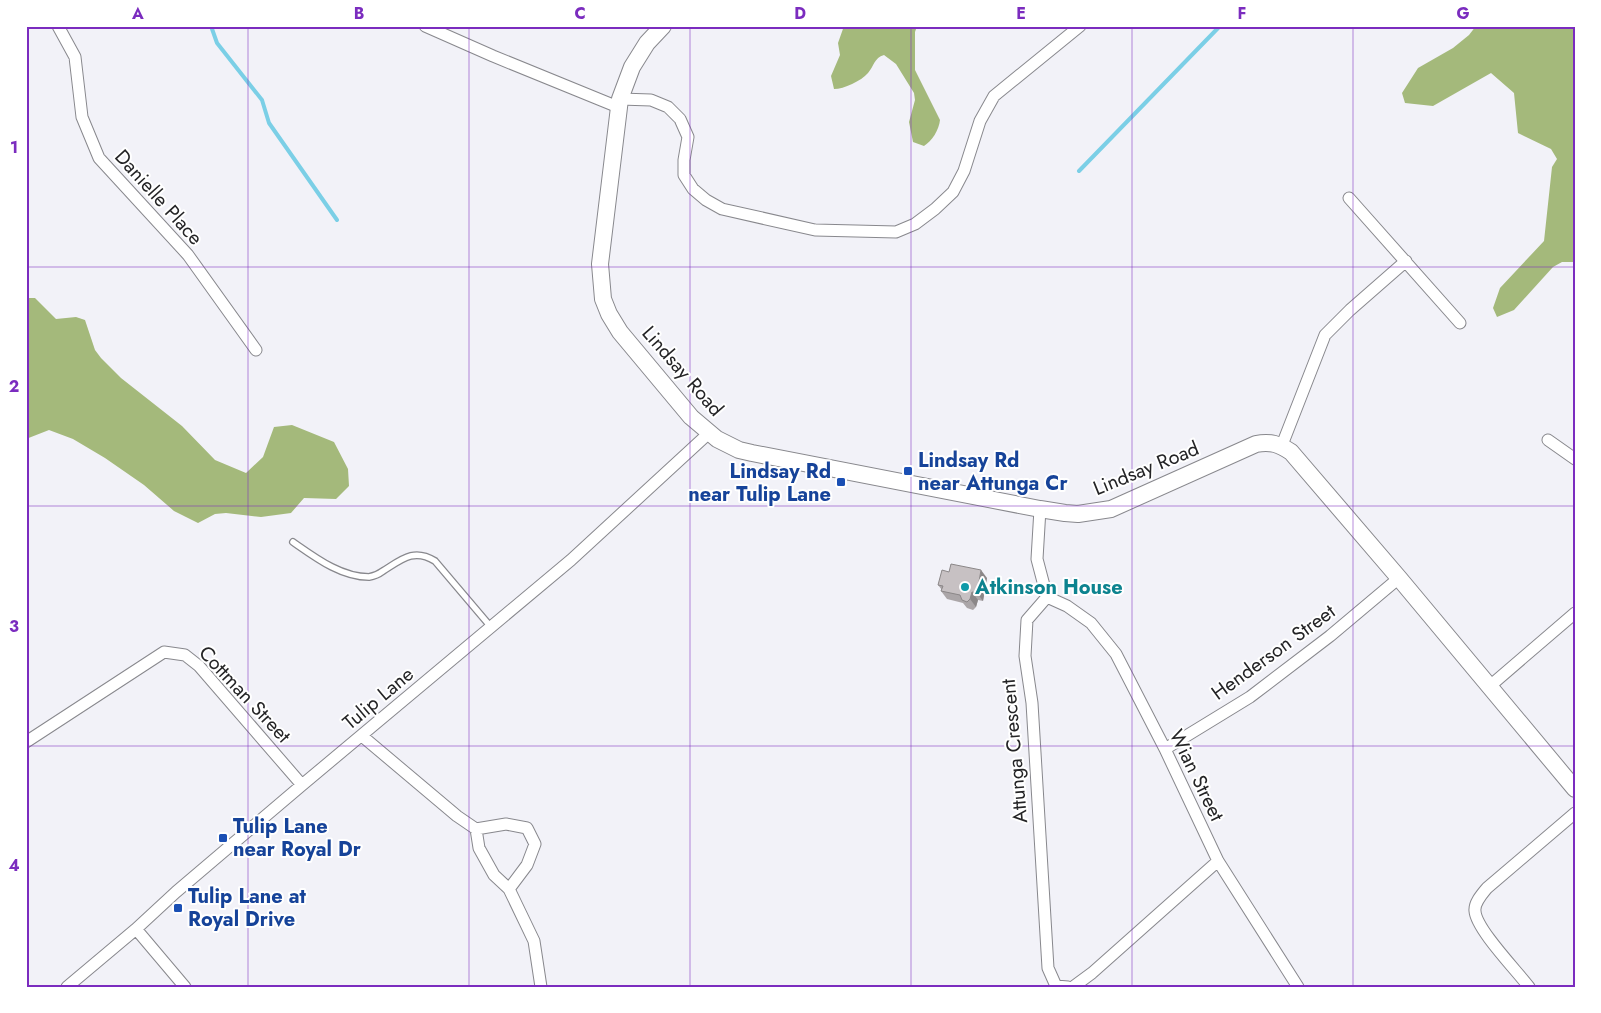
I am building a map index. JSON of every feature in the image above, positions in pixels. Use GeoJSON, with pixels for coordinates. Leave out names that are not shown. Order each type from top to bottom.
{"type":"FeatureCollection","features":[{"type":"Feature","properties":{"kind":"street","name":"Danielle Place"},"geometry":{"type":"LineString","coordinates":[[58,26],[75,57],[82,117],[99,158],[188,255],[256,350]]}},
{"type":"Feature","properties":{"kind":"street"},"geometry":{"type":"LineString","coordinates":[[425,26],[493,56],[619,103],[651,100],[668,107],[680,119],[688,137],[684,160],[684,175],[693,189],[706,200],[722,209],[815,230],[896,232],[915,224],[954,192],[964,171],[980,121],[994,96],[1080,26]]}},
{"type":"Feature","properties":{"kind":"street","name":"Lindsay Road"},"geometry":{"type":"LineString","coordinates":[[663,26],[647,43],[632,67],[619,103],[600,264],[603,299],[609,314],[620,332],[691,417],[709,434],[728,445],[752,453],[1040,509],[1078,514],[1103,511],[1256,444],[1266,442],[1282,445]]}},
{"type":"Feature","properties":{"kind":"street"},"geometry":{"type":"LineString","coordinates":[[1349,198],[1460,323]]}},
{"type":"Feature","properties":{"kind":"street"},"geometry":{"type":"LineString","coordinates":[[1406,261],[1350,310],[1325,335],[1282,445],[1291,452],[1399,578],[1575,790]]}},
{"type":"Feature","properties":{"kind":"street","name":"Tulip Lane"},"geometry":{"type":"LineString","coordinates":[[67,987],[302,785],[571,560],[709,434]]}},
{"type":"Feature","properties":{"kind":"street"},"geometry":{"type":"LineString","coordinates":[[1548,440],[1575,459]]}},
{"type":"Feature","properties":{"kind":"street"},"geometry":{"type":"LineString","coordinates":[[1040,509],[1037,559],[1047,598]]}},
{"type":"Feature","properties":{"kind":"street","name":"Henderson Street"},"geometry":{"type":"LineString","coordinates":[[1165,750],[1250,697],[1330,636],[1399,578]]}},
{"type":"Feature","properties":{"kind":"street","name":"Wian Street"},"geometry":{"type":"LineString","coordinates":[[1047,598],[1067,606],[1091,624],[1116,654],[1165,750],[1218,861],[1298,987]]}},
{"type":"Feature","properties":{"kind":"street","name":"Attunga Crescent"},"geometry":{"type":"LineString","coordinates":[[1047,598],[1027,620],[1025,656],[1032,703],[1048,968],[1056,986],[1068,987]]}},
{"type":"Feature","properties":{"kind":"street"},"geometry":{"type":"LineString","coordinates":[[1490,686],[1575,613]]}},
{"type":"Feature","properties":{"kind":"street","name":"Cottman Street"},"geometry":{"type":"LineString","coordinates":[[26,742],[164,652],[185,655],[199,666],[302,785]]}},
{"type":"Feature","properties":{"kind":"street"},"geometry":{"type":"LineString","coordinates":[[362,736],[457,816],[476,829],[506,824],[527,828],[535,844],[527,865],[509,889]]}},
{"type":"Feature","properties":{"kind":"street"},"geometry":{"type":"LineString","coordinates":[[1529,987],[1482,930],[1474,909],[1487,888],[1575,813]]}},
{"type":"Feature","properties":{"kind":"street"},"geometry":{"type":"LineString","coordinates":[[476,829],[479,848],[494,875],[509,889],[534,941],[541,987]]}},
{"type":"Feature","properties":{"kind":"street"},"geometry":{"type":"LineString","coordinates":[[1073,987],[1092,973],[1218,861]]}},
{"type":"Feature","properties":{"kind":"street"},"geometry":{"type":"LineString","coordinates":[[136,929],[185,987]]}},
{"type":"Feature","properties":{"kind":"lane"},"geometry":{"type":"LineString","coordinates":[[294,542],[339,571],[368,577],[375,576],[409,555],[426,555],[435,561],[491,627]]}},
{"type":"Feature","properties":{"kind":"green space"},"geometry":{"type":"Polygon","coordinates":[[[844,26],[917,26],[915,32],[915,70],[940,120],[935,135],[924,146],[913,142],[909,122],[915,100],[914,93],[896,64],[884,55],[876,60],[868,73],[857,82],[834,89],[831,76],[840,55],[838,43],[844,26]]]}},
{"type":"Feature","properties":{"kind":"green space"},"geometry":{"type":"Polygon","coordinates":[[[1476,26],[1575,26],[1575,262],[1562,262],[1553,267],[1514,310],[1497,317],[1493,308],[1500,288],[1544,241],[1552,167],[1557,159],[1551,149],[1518,133],[1514,93],[1491,73],[1433,106],[1405,103],[1402,93],[1418,68],[1453,48],[1469,35],[1476,26]]]}},
{"type":"Feature","properties":{"kind":"green space"},"geometry":{"type":"Polygon","coordinates":[[[26,298],[35,298],[56,319],[76,317],[85,320],[95,350],[101,358],[121,378],[182,426],[215,460],[246,473],[263,457],[274,427],[292,425],[334,442],[348,469],[349,486],[336,499],[304,498],[291,513],[261,517],[226,513],[215,514],[198,523],[174,511],[144,485],[73,439],[49,430],[26,439],[26,298]]]}},
{"type":"Feature","properties":{"kind":"building","name":"Atkinson House"},"geometry":{"type":"Polygon","coordinates":[[[951,564],[981,570],[977,593],[972,592],[967,602],[962,600],[960,595],[941,591],[943,586],[938,585],[942,570],[949,572],[951,564]]]}},
{"type":"Feature","properties":{"kind":"waterway"},"geometry":{"type":"LineString","coordinates":[[211,26],[217,43],[262,100],[269,123],[337,220]]}},
{"type":"Feature","properties":{"kind":"waterway"},"geometry":{"type":"LineString","coordinates":[[1079,171],[1220,26]]}},
{"type":"Feature","properties":{"kind":"place","name":"Lindsay Rd near Attunga Cr"},"geometry":{"type":"Point","coordinates":[908,471]}},
{"type":"Feature","properties":{"kind":"place","name":"Lindsay Rd near Tulip Lane"},"geometry":{"type":"Point","coordinates":[841,482]}},
{"type":"Feature","properties":{"kind":"place","name":"Atkinson House"},"geometry":{"type":"Point","coordinates":[965,587]}},
{"type":"Feature","properties":{"kind":"place","name":"Tulip Lane near Royal Dr"},"geometry":{"type":"Point","coordinates":[223,838]}},
{"type":"Feature","properties":{"kind":"place","name":"Tulip Lane at Royal Drive"},"geometry":{"type":"Point","coordinates":[178,908]}}]}
